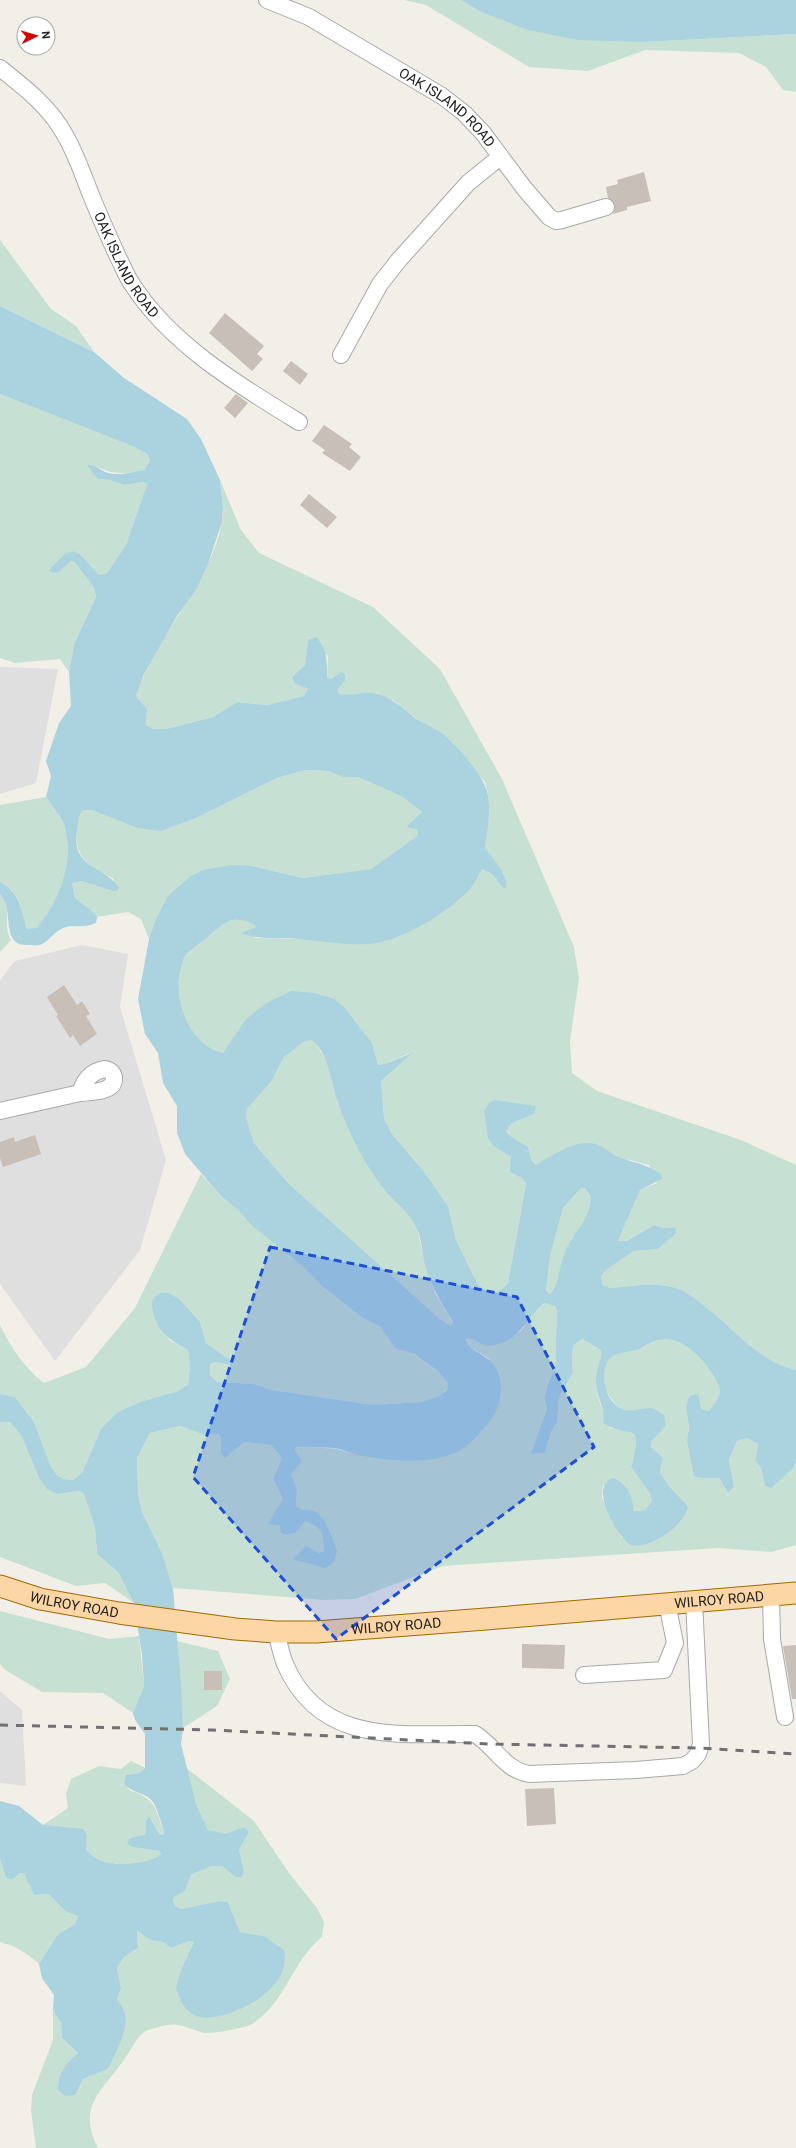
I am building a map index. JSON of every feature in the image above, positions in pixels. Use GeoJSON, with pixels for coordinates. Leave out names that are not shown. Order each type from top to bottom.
{"type":"FeatureCollection","features":[{"type":"Feature","properties":{"kind":"main road","name":"WILROY ROAD"},"geometry":{"type":"LineString","coordinates":[[0,1586],[40,1599],[119,1613],[235,1629],[276,1632],[331,1630],[796,1592]]}},
{"type":"Feature","properties":{"kind":"street","name":"OAK ISLAND ROAD"},"geometry":{"type":"LineString","coordinates":[[266,0],[309,17],[442,96],[469,118],[483,133],[500,157],[549,217],[556,220],[562,220],[606,207]]}},
{"type":"Feature","properties":{"kind":"street","name":"OAK ISLAND ROAD"},"geometry":{"type":"LineString","coordinates":[[0,68],[27,90],[51,114],[65,134],[102,223],[131,284],[148,307],[163,324],[189,346],[247,390],[299,422]]}},
{"type":"Feature","properties":{"kind":"street"},"geometry":{"type":"LineString","coordinates":[[341,355],[380,284],[398,261],[468,183],[500,157]]}},
{"type":"Feature","properties":{"kind":"street"},"geometry":{"type":"LineString","coordinates":[[0,1111],[80,1093]]}},
{"type":"Feature","properties":{"kind":"street"},"geometry":{"type":"LineString","coordinates":[[771,1595],[772,1638],[785,1717]]}},
{"type":"Feature","properties":{"kind":"street"},"geometry":{"type":"LineString","coordinates":[[276,1632],[285,1664],[295,1682],[311,1702],[330,1717],[347,1726],[366,1731],[385,1733],[475,1734],[487,1741],[506,1764],[517,1772],[529,1774],[636,1770],[683,1766],[692,1761],[698,1754],[701,1744],[694,1601]]}},
{"type":"Feature","properties":{"kind":"street"},"geometry":{"type":"LineString","coordinates":[[584,1676],[664,1670],[675,1643],[667,1603]]}},
{"type":"Feature","properties":{"kind":"highlighted area"},"geometry":{"type":"Polygon","coordinates":[[[270,1247],[517,1297],[594,1447],[336,1639],[193,1477],[270,1247]]]}},
{"type":"Feature","properties":{"kind":"shaded area"},"geometry":{"type":"Polygon","coordinates":[[[0,667],[58,669],[36,783],[0,794],[0,667]]]}},
{"type":"Feature","properties":{"kind":"shaded area"},"geometry":{"type":"Polygon","coordinates":[[[82,945],[128,954],[120,1007],[166,1160],[140,1250],[55,1361],[0,1284],[0,980],[15,961],[82,945]]]}},
{"type":"Feature","properties":{"kind":"shaded area"},"geometry":{"type":"Polygon","coordinates":[[[0,1691],[22,1710],[26,1786],[0,1783],[0,1691]]]}},
{"type":"Feature","properties":{"kind":"green space"},"geometry":{"type":"Polygon","coordinates":[[[404,0],[461,0],[479,11],[644,42],[796,34],[796,92],[783,90],[766,67],[739,53],[645,50],[588,71],[529,67],[426,5],[404,0]]]}},
{"type":"Feature","properties":{"kind":"green space"},"geometry":{"type":"Polygon","coordinates":[[[0,240],[51,309],[76,326],[94,352],[0,306],[0,240]]]}},
{"type":"Feature","properties":{"kind":"green space"},"geometry":{"type":"Polygon","coordinates":[[[0,394],[137,448],[147,454],[150,461],[144,470],[129,473],[111,472],[91,465],[98,479],[109,480],[124,485],[143,482],[147,484],[126,545],[107,573],[99,575],[80,554],[73,551],[59,572],[71,561],[75,562],[94,588],[96,597],[74,644],[69,672],[60,659],[15,663],[0,658],[0,394]]]}},
{"type":"Feature","properties":{"kind":"green space"},"geometry":{"type":"Polygon","coordinates":[[[220,480],[241,530],[259,553],[373,607],[440,669],[502,779],[574,947],[579,978],[570,1041],[572,1073],[597,1091],[741,1140],[796,1165],[796,1370],[782,1366],[757,1351],[713,1313],[682,1290],[673,1287],[655,1285],[610,1288],[603,1285],[601,1276],[606,1270],[634,1251],[658,1249],[675,1227],[664,1228],[654,1225],[625,1241],[618,1241],[640,1190],[657,1183],[649,1165],[621,1158],[598,1145],[562,1150],[536,1165],[532,1161],[528,1147],[509,1135],[506,1131],[512,1123],[534,1114],[495,1100],[493,1146],[511,1157],[526,1184],[508,1283],[501,1290],[493,1292],[489,1291],[477,1283],[456,1240],[448,1206],[425,1173],[392,1134],[384,1118],[381,1081],[410,1053],[388,1063],[378,1065],[372,1043],[245,1020],[223,1053],[211,1048],[201,1041],[192,1030],[181,1006],[179,993],[179,980],[185,956],[229,921],[240,920],[255,924],[256,927],[254,938],[295,939],[468,890],[482,869],[492,874],[503,888],[504,874],[485,848],[489,809],[488,793],[485,782],[443,734],[418,720],[393,700],[376,693],[348,696],[339,694],[338,689],[345,681],[341,673],[331,679],[327,679],[328,656],[308,640],[305,665],[292,677],[294,683],[308,689],[304,696],[267,705],[237,702],[213,717],[166,729],[153,729],[146,725],[147,709],[136,696],[145,673],[156,652],[194,590],[206,568],[215,546],[223,517],[220,480]]]}},
{"type":"Feature","properties":{"kind":"green space"},"geometry":{"type":"Polygon","coordinates":[[[305,770],[328,771],[343,777],[358,777],[401,796],[422,812],[406,827],[418,830],[417,836],[371,869],[303,878],[252,866],[168,896],[149,939],[141,919],[128,912],[97,917],[92,911],[75,898],[72,883],[82,881],[112,891],[114,879],[91,865],[81,854],[76,838],[79,816],[83,810],[92,810],[161,831],[196,818],[277,778],[305,770]]]}},
{"type":"Feature","properties":{"kind":"green space"},"geometry":{"type":"Polygon","coordinates":[[[46,797],[63,822],[67,836],[67,864],[59,892],[45,918],[37,929],[27,929],[22,908],[16,896],[12,890],[0,882],[0,805],[46,797]]]}},
{"type":"Feature","properties":{"kind":"green space"},"geometry":{"type":"Polygon","coordinates":[[[0,894],[6,904],[7,927],[11,940],[0,952],[0,894]]]}},
{"type":"Feature","properties":{"kind":"green space"},"geometry":{"type":"Polygon","coordinates":[[[303,1041],[315,1041],[327,1062],[338,1102],[383,1188],[409,1214],[417,1228],[426,1266],[435,1293],[453,1323],[451,1326],[440,1319],[288,1183],[254,1143],[246,1117],[247,1109],[271,1082],[284,1057],[303,1041]]]}},
{"type":"Feature","properties":{"kind":"green space"},"geometry":{"type":"Polygon","coordinates":[[[201,1174],[252,1226],[300,1264],[322,1286],[360,1316],[380,1327],[396,1349],[413,1354],[438,1371],[448,1383],[447,1389],[439,1396],[422,1402],[373,1405],[272,1390],[254,1384],[216,1382],[210,1375],[210,1364],[214,1362],[231,1365],[232,1361],[206,1343],[200,1322],[168,1339],[188,1350],[190,1366],[188,1384],[178,1391],[143,1401],[101,1429],[82,1473],[73,1480],[64,1479],[57,1475],[51,1467],[34,1422],[15,1397],[0,1394],[0,1325],[8,1341],[24,1364],[44,1383],[86,1367],[135,1308],[201,1174]]]}},
{"type":"Feature","properties":{"kind":"green space"},"geometry":{"type":"Polygon","coordinates":[[[581,1188],[585,1188],[591,1197],[587,1214],[584,1222],[569,1244],[557,1283],[550,1294],[546,1291],[550,1257],[563,1208],[581,1188]]]}},
{"type":"Feature","properties":{"kind":"green space"},"geometry":{"type":"Polygon","coordinates":[[[544,1303],[555,1306],[557,1311],[555,1369],[544,1396],[547,1408],[531,1454],[545,1453],[551,1432],[557,1422],[559,1397],[573,1373],[572,1353],[574,1345],[582,1339],[601,1350],[601,1358],[596,1381],[599,1399],[610,1428],[628,1432],[636,1438],[636,1449],[631,1467],[650,1494],[652,1501],[645,1510],[633,1511],[603,1485],[602,1498],[622,1538],[688,1506],[668,1485],[660,1472],[663,1458],[651,1447],[652,1441],[666,1426],[651,1408],[635,1412],[624,1410],[611,1398],[606,1389],[604,1371],[607,1362],[615,1355],[637,1350],[656,1341],[666,1339],[674,1340],[688,1347],[705,1363],[720,1386],[721,1390],[719,1398],[710,1411],[701,1409],[689,1396],[686,1407],[689,1427],[687,1440],[702,1478],[719,1478],[728,1493],[734,1487],[729,1460],[737,1441],[747,1438],[758,1444],[755,1460],[762,1470],[794,1467],[796,1462],[796,1545],[771,1552],[718,1548],[443,1566],[355,1599],[325,1600],[173,1588],[162,1553],[142,1512],[138,1493],[137,1458],[150,1433],[180,1426],[202,1434],[218,1434],[221,1437],[221,1453],[244,1442],[271,1445],[282,1458],[273,1479],[283,1499],[305,1521],[317,1526],[323,1533],[315,1511],[299,1509],[296,1506],[297,1489],[291,1474],[295,1446],[336,1449],[359,1455],[490,1359],[466,1344],[465,1339],[471,1338],[489,1346],[521,1331],[535,1310],[544,1303]],[[324,1535],[324,1551],[319,1553],[334,1562],[324,1535]]]}},
{"type":"Feature","properties":{"kind":"green space"},"geometry":{"type":"Polygon","coordinates":[[[0,1422],[10,1422],[21,1435],[39,1478],[58,1494],[80,1491],[84,1494],[95,1528],[97,1554],[118,1572],[134,1603],[105,1583],[76,1586],[0,1557],[0,1422]]]}},
{"type":"Feature","properties":{"kind":"green space"},"geometry":{"type":"Polygon","coordinates":[[[0,1611],[109,1639],[139,1636],[144,1686],[133,1713],[103,1693],[42,1692],[4,1669],[0,1664],[0,1611]]]}},
{"type":"Feature","properties":{"kind":"green space"},"geometry":{"type":"Polygon","coordinates":[[[177,1641],[218,1651],[230,1679],[217,1706],[183,1728],[177,1641]]]}},
{"type":"Feature","properties":{"kind":"green space"},"geometry":{"type":"Polygon","coordinates":[[[131,1761],[145,1768],[140,1773],[126,1775],[129,1790],[145,1797],[150,1801],[156,1810],[164,1832],[163,1835],[159,1834],[149,1816],[146,1820],[146,1834],[130,1838],[132,1847],[159,1851],[161,1854],[156,1858],[122,1864],[105,1862],[97,1859],[86,1850],[87,1835],[43,1825],[68,1808],[66,1794],[71,1779],[99,1766],[121,1769],[131,1761]]]}},
{"type":"Feature","properties":{"kind":"green space"},"geometry":{"type":"Polygon","coordinates":[[[185,1767],[254,1821],[289,1873],[317,1908],[324,1922],[322,1937],[303,1958],[273,2004],[264,2015],[252,2024],[236,2029],[208,2033],[171,2025],[148,2030],[141,2034],[119,2067],[96,2097],[90,2119],[92,2132],[98,2148],[36,2148],[31,2111],[32,2095],[53,2040],[53,2010],[61,2023],[62,2038],[78,2053],[66,2065],[61,2073],[58,2090],[65,2096],[83,2079],[108,2069],[117,2000],[121,1988],[117,1968],[124,1957],[138,1948],[137,1929],[150,1940],[163,1942],[171,1948],[189,1941],[194,1942],[182,1967],[264,1936],[240,1932],[228,1902],[219,1901],[181,1909],[176,1907],[173,1902],[174,1897],[185,1891],[191,1875],[211,1866],[222,1866],[235,1877],[244,1870],[239,1850],[249,1832],[244,1827],[226,1835],[208,1830],[196,1804],[185,1767]]]}},
{"type":"Feature","properties":{"kind":"green space"},"geometry":{"type":"Polygon","coordinates":[[[0,1859],[6,1878],[12,1880],[20,1873],[24,1872],[34,1895],[49,1894],[65,1911],[79,1915],[75,1924],[58,1934],[39,1964],[21,1950],[0,1942],[0,1859]]]}},
{"type":"Feature","properties":{"kind":"water"},"geometry":{"type":"Polygon","coordinates":[[[461,0],[796,0],[796,34],[644,42],[578,40],[528,30],[479,11],[461,0]]]}},
{"type":"Feature","properties":{"kind":"water"},"geometry":{"type":"Polygon","coordinates":[[[0,306],[94,352],[124,378],[187,419],[201,439],[220,480],[223,507],[222,522],[208,564],[196,590],[177,616],[144,674],[136,696],[147,709],[146,725],[153,729],[166,729],[213,717],[237,702],[267,705],[304,696],[308,689],[294,683],[292,677],[305,665],[308,640],[316,637],[325,651],[327,661],[327,678],[331,679],[341,672],[345,674],[345,681],[338,689],[339,694],[349,695],[373,693],[394,701],[416,719],[443,734],[462,753],[475,769],[487,791],[489,812],[485,848],[503,873],[506,888],[503,888],[492,874],[482,869],[469,890],[439,915],[401,936],[377,943],[348,944],[291,938],[255,937],[241,933],[256,927],[254,924],[239,920],[229,921],[193,948],[185,956],[179,980],[179,993],[181,1006],[192,1030],[201,1041],[211,1048],[223,1053],[245,1020],[265,1004],[291,991],[315,993],[334,999],[343,1006],[372,1043],[378,1065],[388,1063],[412,1053],[381,1081],[384,1118],[392,1134],[425,1173],[448,1206],[456,1240],[477,1283],[489,1291],[493,1292],[501,1290],[508,1283],[526,1184],[522,1178],[510,1172],[511,1157],[493,1146],[488,1138],[484,1111],[490,1102],[495,1100],[536,1106],[534,1114],[512,1123],[506,1131],[509,1135],[528,1147],[532,1161],[536,1165],[566,1148],[582,1143],[590,1143],[601,1146],[619,1157],[656,1171],[661,1174],[662,1179],[640,1190],[618,1241],[626,1241],[654,1225],[664,1228],[675,1227],[676,1233],[658,1249],[634,1251],[606,1270],[601,1276],[603,1285],[610,1288],[655,1285],[673,1287],[682,1290],[713,1313],[757,1351],[782,1366],[796,1370],[796,1462],[794,1467],[771,1488],[765,1486],[762,1470],[755,1460],[758,1444],[747,1438],[737,1441],[729,1460],[734,1487],[728,1493],[719,1478],[702,1478],[694,1476],[687,1440],[689,1427],[686,1407],[689,1396],[698,1394],[701,1409],[709,1411],[717,1400],[720,1392],[718,1383],[701,1359],[682,1343],[667,1339],[651,1342],[640,1349],[613,1356],[608,1361],[605,1367],[604,1381],[608,1395],[616,1405],[629,1411],[651,1408],[664,1415],[666,1426],[652,1441],[651,1447],[663,1458],[660,1472],[668,1485],[688,1506],[685,1515],[671,1531],[652,1542],[639,1546],[631,1545],[619,1533],[608,1512],[604,1501],[603,1490],[606,1482],[614,1478],[626,1488],[632,1500],[634,1511],[645,1510],[652,1501],[650,1494],[631,1467],[635,1452],[635,1436],[632,1433],[612,1428],[603,1423],[604,1417],[596,1387],[596,1373],[601,1350],[582,1339],[574,1345],[572,1353],[573,1373],[559,1397],[557,1422],[551,1432],[545,1453],[531,1454],[547,1408],[544,1397],[555,1369],[557,1311],[555,1306],[544,1303],[518,1332],[506,1341],[488,1346],[472,1339],[465,1339],[471,1348],[491,1362],[496,1368],[499,1375],[501,1389],[499,1404],[493,1417],[477,1436],[462,1449],[439,1458],[411,1461],[358,1455],[335,1448],[295,1447],[295,1451],[302,1461],[291,1474],[297,1489],[296,1506],[301,1509],[314,1511],[320,1515],[329,1530],[337,1551],[334,1562],[325,1568],[293,1559],[306,1546],[319,1553],[324,1551],[323,1535],[316,1526],[305,1521],[297,1532],[286,1535],[281,1533],[280,1525],[268,1524],[283,1499],[273,1479],[282,1458],[271,1445],[244,1442],[225,1458],[221,1453],[221,1437],[218,1434],[202,1434],[180,1426],[150,1433],[137,1458],[138,1493],[142,1512],[162,1553],[173,1588],[181,1684],[183,1728],[181,1744],[196,1804],[208,1830],[226,1834],[244,1827],[249,1832],[239,1850],[244,1870],[242,1877],[235,1877],[222,1866],[211,1866],[191,1875],[185,1891],[174,1897],[173,1902],[176,1907],[181,1909],[219,1901],[228,1902],[240,1932],[264,1936],[284,1950],[285,1962],[282,1972],[276,1982],[259,1999],[227,2014],[210,2018],[198,2017],[190,2013],[185,2007],[176,1988],[182,1967],[194,1942],[189,1941],[171,1948],[163,1942],[150,1940],[137,1930],[138,1948],[124,1957],[117,1968],[121,1988],[117,2000],[123,2008],[126,2017],[124,2033],[118,2049],[108,2069],[83,2079],[75,2095],[65,2096],[58,2090],[61,2073],[66,2065],[78,2053],[62,2038],[61,2023],[53,2010],[54,1995],[42,1978],[39,1964],[58,1934],[75,1924],[78,1916],[65,1911],[49,1894],[34,1895],[24,1873],[20,1873],[12,1880],[6,1878],[0,1859],[0,1801],[19,1806],[43,1825],[83,1829],[87,1835],[86,1850],[97,1859],[105,1862],[122,1864],[140,1862],[155,1858],[161,1854],[159,1851],[132,1847],[127,1843],[130,1838],[146,1834],[146,1820],[149,1816],[159,1834],[163,1835],[164,1832],[153,1802],[147,1796],[127,1787],[124,1783],[126,1775],[140,1773],[145,1768],[145,1734],[135,1720],[133,1713],[144,1686],[142,1655],[134,1603],[118,1572],[97,1554],[95,1528],[84,1494],[80,1491],[58,1494],[47,1489],[39,1478],[21,1435],[10,1422],[0,1422],[0,1394],[15,1397],[34,1422],[51,1467],[57,1475],[64,1479],[73,1480],[82,1473],[101,1429],[118,1412],[143,1401],[178,1391],[188,1384],[190,1366],[188,1350],[167,1336],[158,1325],[155,1318],[152,1300],[159,1293],[169,1293],[180,1300],[200,1322],[206,1343],[232,1361],[231,1365],[215,1362],[210,1364],[210,1375],[217,1382],[254,1384],[272,1390],[373,1405],[422,1402],[439,1396],[447,1390],[448,1383],[438,1371],[414,1354],[396,1349],[380,1327],[360,1316],[322,1286],[300,1264],[252,1226],[237,1209],[221,1196],[185,1154],[177,1133],[177,1106],[163,1083],[158,1053],[145,1034],[138,999],[149,939],[157,917],[168,896],[191,876],[203,870],[232,865],[252,866],[303,878],[371,869],[417,836],[418,830],[406,827],[422,812],[401,796],[358,777],[343,777],[328,771],[305,770],[277,778],[196,818],[161,831],[138,828],[92,810],[83,810],[79,817],[77,830],[76,843],[79,853],[90,865],[113,880],[119,888],[117,891],[112,891],[82,881],[72,883],[75,898],[92,911],[97,917],[96,923],[86,926],[70,926],[63,928],[40,945],[25,945],[17,943],[13,939],[10,932],[7,908],[0,894],[0,882],[12,890],[16,896],[27,929],[37,928],[45,917],[53,905],[64,878],[68,850],[67,836],[63,822],[46,797],[51,776],[46,761],[59,723],[71,706],[69,672],[74,644],[96,597],[94,588],[75,562],[71,561],[59,572],[52,573],[49,570],[65,554],[73,551],[80,554],[99,575],[107,573],[126,545],[147,484],[143,482],[124,485],[109,480],[98,479],[87,465],[93,466],[108,473],[122,474],[144,470],[150,461],[147,454],[137,448],[0,394],[0,306]],[[311,1040],[303,1042],[284,1057],[271,1082],[247,1109],[246,1117],[254,1143],[288,1183],[440,1319],[451,1326],[453,1322],[437,1295],[427,1273],[420,1236],[416,1227],[405,1211],[383,1188],[363,1158],[342,1113],[325,1058],[317,1044],[311,1040]],[[581,1188],[563,1208],[550,1257],[546,1291],[550,1294],[556,1284],[567,1247],[584,1221],[590,1205],[591,1197],[585,1188],[581,1188]]]}},
{"type":"Feature","properties":{"kind":"building"},"geometry":{"type":"Polygon","coordinates":[[[644,172],[651,201],[627,207],[627,210],[613,214],[615,205],[608,198],[606,187],[618,184],[617,180],[644,172]]]}},
{"type":"Feature","properties":{"kind":"building"},"geometry":{"type":"Polygon","coordinates":[[[225,313],[264,346],[257,354],[263,359],[252,371],[209,333],[225,313]]]}},
{"type":"Feature","properties":{"kind":"building"},"geometry":{"type":"Polygon","coordinates":[[[291,361],[308,374],[300,385],[283,371],[291,361]]]}},
{"type":"Feature","properties":{"kind":"building"},"geometry":{"type":"Polygon","coordinates":[[[236,394],[248,403],[235,418],[224,408],[236,394]]]}},
{"type":"Feature","properties":{"kind":"building"},"geometry":{"type":"Polygon","coordinates":[[[324,425],[352,444],[349,447],[361,457],[350,471],[322,453],[325,450],[312,441],[324,425]]]}},
{"type":"Feature","properties":{"kind":"building"},"geometry":{"type":"Polygon","coordinates":[[[309,494],[337,517],[327,528],[300,505],[309,494]]]}},
{"type":"Feature","properties":{"kind":"building"},"geometry":{"type":"Polygon","coordinates":[[[64,985],[77,1005],[82,1001],[90,1014],[86,1016],[97,1034],[80,1046],[73,1035],[70,1038],[56,1016],[58,1015],[47,997],[64,985]]]}},
{"type":"Feature","properties":{"kind":"building"},"geometry":{"type":"Polygon","coordinates":[[[35,1135],[41,1154],[3,1167],[0,1158],[0,1142],[14,1137],[15,1142],[35,1135]]]}},
{"type":"Feature","properties":{"kind":"building"},"geometry":{"type":"Polygon","coordinates":[[[522,1644],[565,1645],[564,1669],[522,1668],[522,1644]]]}},
{"type":"Feature","properties":{"kind":"building"},"geometry":{"type":"Polygon","coordinates":[[[796,1645],[796,1699],[792,1699],[783,1646],[796,1645]]]}},
{"type":"Feature","properties":{"kind":"building"},"geometry":{"type":"Polygon","coordinates":[[[204,1671],[222,1671],[222,1690],[204,1690],[204,1671]]]}},
{"type":"Feature","properties":{"kind":"building"},"geometry":{"type":"Polygon","coordinates":[[[554,1788],[556,1824],[527,1826],[525,1789],[554,1788]]]}},
{"type":"Feature","properties":{"kind":"railway"},"geometry":{"type":"LineString","coordinates":[[0,1725],[212,1730],[489,1744],[700,1748],[796,1754]]}}]}
